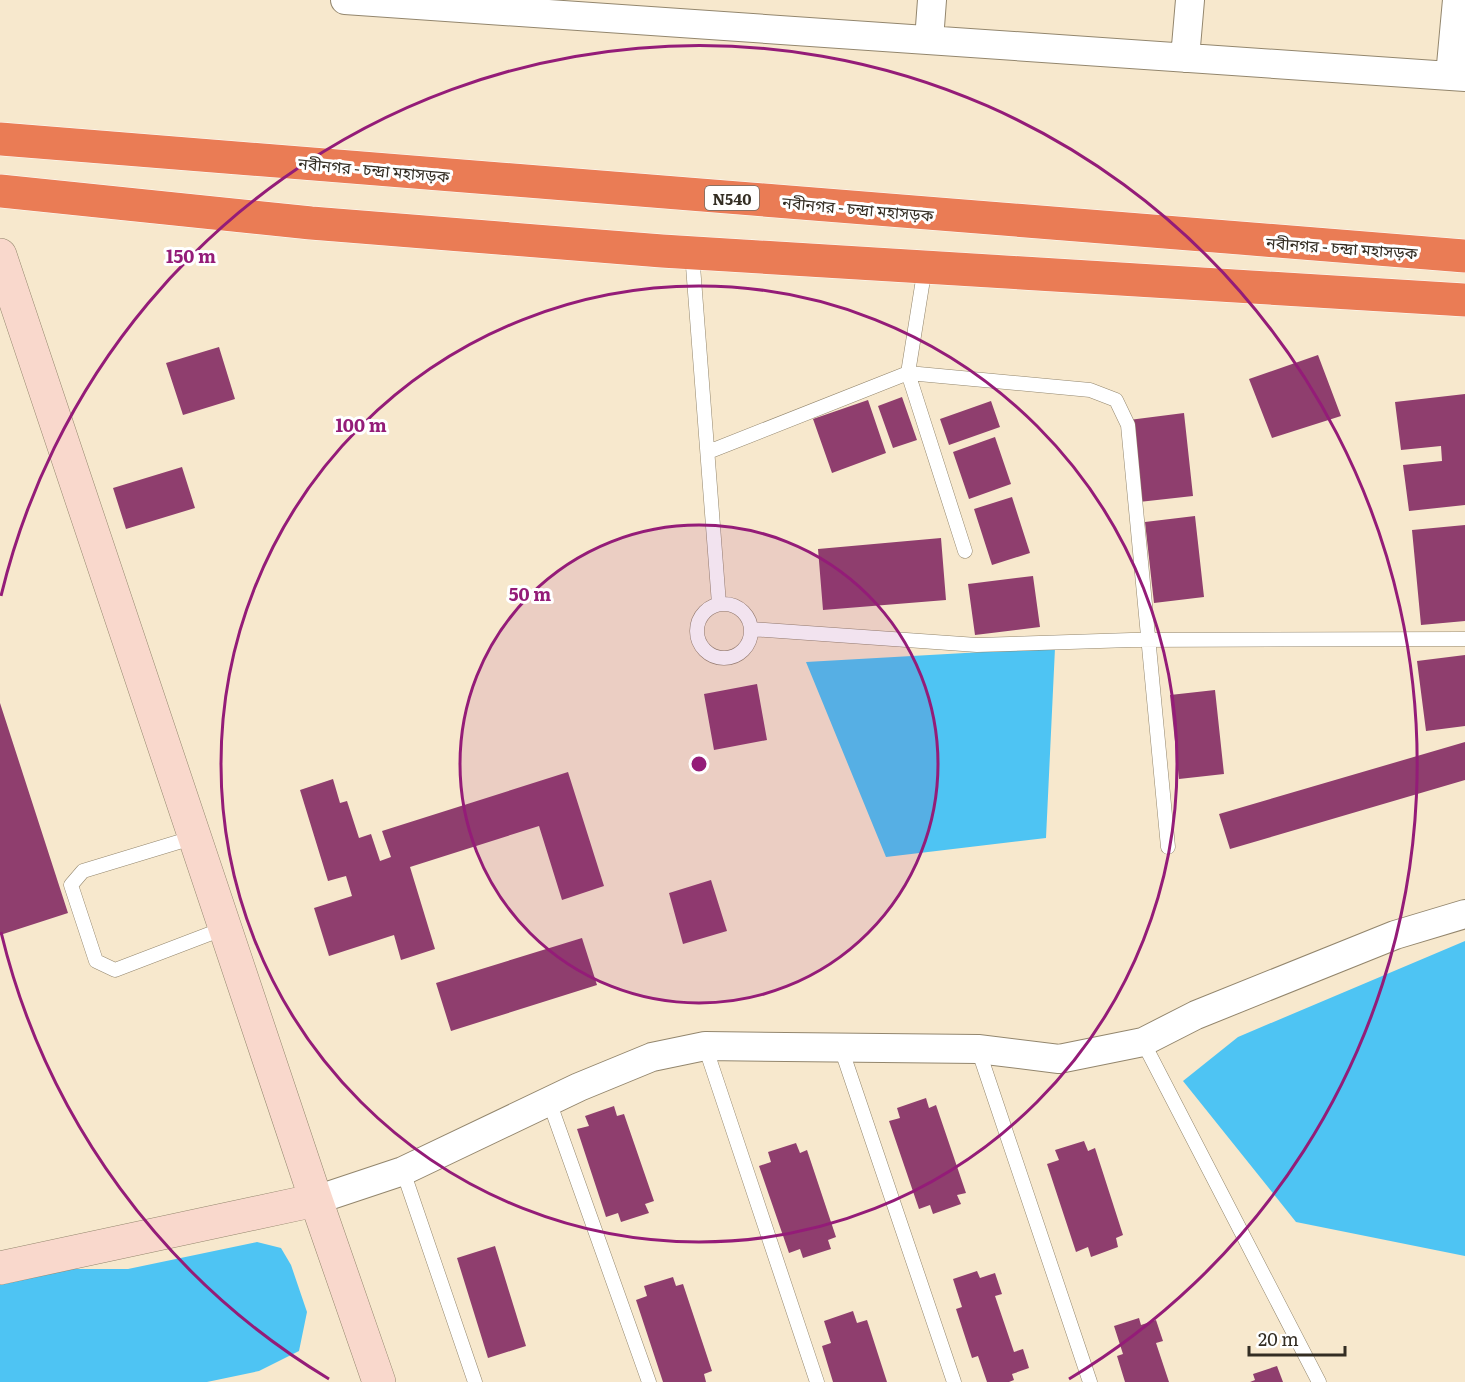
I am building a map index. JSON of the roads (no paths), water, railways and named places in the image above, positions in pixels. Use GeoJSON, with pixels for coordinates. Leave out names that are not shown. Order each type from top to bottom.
{"type":"FeatureCollection","features":[{"type":"Feature","properties":{"kind":"highway","name":"নবীনগর - চন্দ্রা মহাসড়ক"},"geometry":{"type":"LineString","coordinates":[[0,138],[1465,256]]}},
{"type":"Feature","properties":{"kind":"highway"},"geometry":{"type":"LineString","coordinates":[[0,191],[311,223],[692,253],[1465,300]]}},
{"type":"Feature","properties":{"kind":"street"},"geometry":{"type":"LineString","coordinates":[[345,0],[685,12],[929,40],[1458,76],[1457,0]]}},
{"type":"Feature","properties":{"kind":"street"},"geometry":{"type":"LineString","coordinates":[[929,40],[932,0]]}},
{"type":"Feature","properties":{"kind":"street"},"geometry":{"type":"LineString","coordinates":[[1185,58],[1190,0]]}},
{"type":"Feature","properties":{"kind":"street"},"geometry":{"type":"LineString","coordinates":[[0,255],[379,1382]]}},
{"type":"Feature","properties":{"kind":"street"},"geometry":{"type":"LineString","coordinates":[[0,1268],[316,1200],[403,1171],[549,1101],[652,1057],[705,1046],[978,1049],[1059,1059],[1143,1042],[1196,1015],[1395,935],[1465,914]]}},
{"type":"Feature","properties":{"kind":"lane"},"geometry":{"type":"LineString","coordinates":[[692,253],[719,604]]}},
{"type":"Feature","properties":{"kind":"lane"},"geometry":{"type":"LineString","coordinates":[[925,267],[908,373],[965,551]]}},
{"type":"Feature","properties":{"kind":"lane"},"geometry":{"type":"LineString","coordinates":[[708,452],[908,373],[1090,390],[1116,400],[1128,425],[1168,847]]}},
{"type":"Feature","properties":{"kind":"lane"},"geometry":{"type":"LineString","coordinates":[[719,604],[733,605],[742,610],[751,629],[744,649],[736,655],[725,658],[706,651],[697,632],[704,612],[719,604]]}},
{"type":"Feature","properties":{"kind":"lane"},"geometry":{"type":"LineString","coordinates":[[751,629],[977,645],[1147,640],[1465,639]]}},
{"type":"Feature","properties":{"kind":"lane"},"geometry":{"type":"LineString","coordinates":[[195,837],[83,871],[71,885],[96,962],[115,970],[225,928]]}},
{"type":"Feature","properties":{"kind":"lane"},"geometry":{"type":"LineString","coordinates":[[1143,1042],[1319,1382]]}},
{"type":"Feature","properties":{"kind":"lane"},"geometry":{"type":"LineString","coordinates":[[705,1046],[817,1382]]}},
{"type":"Feature","properties":{"kind":"lane"},"geometry":{"type":"LineString","coordinates":[[841,1048],[954,1382]]}},
{"type":"Feature","properties":{"kind":"lane"},"geometry":{"type":"LineString","coordinates":[[978,1049],[1090,1382]]}},
{"type":"Feature","properties":{"kind":"lane"},"geometry":{"type":"LineString","coordinates":[[549,1101],[649,1382]]}},
{"type":"Feature","properties":{"kind":"lane"},"geometry":{"type":"LineString","coordinates":[[403,1171],[475,1382]]}},
{"type":"Feature","properties":{"kind":"water"},"geometry":{"type":"Polygon","coordinates":[[[1055,648],[1046,838],[886,857],[806,662],[1055,648]]]}},
{"type":"Feature","properties":{"kind":"water"},"geometry":{"type":"Polygon","coordinates":[[[1465,941],[1465,1256],[1296,1222],[1183,1081],[1238,1037],[1465,941]]]}},
{"type":"Feature","properties":{"kind":"water"},"geometry":{"type":"Polygon","coordinates":[[[257,1242],[281,1248],[291,1265],[307,1312],[299,1351],[259,1371],[207,1382],[0,1382],[0,1285],[71,1269],[128,1269],[257,1242]]]}}]}
